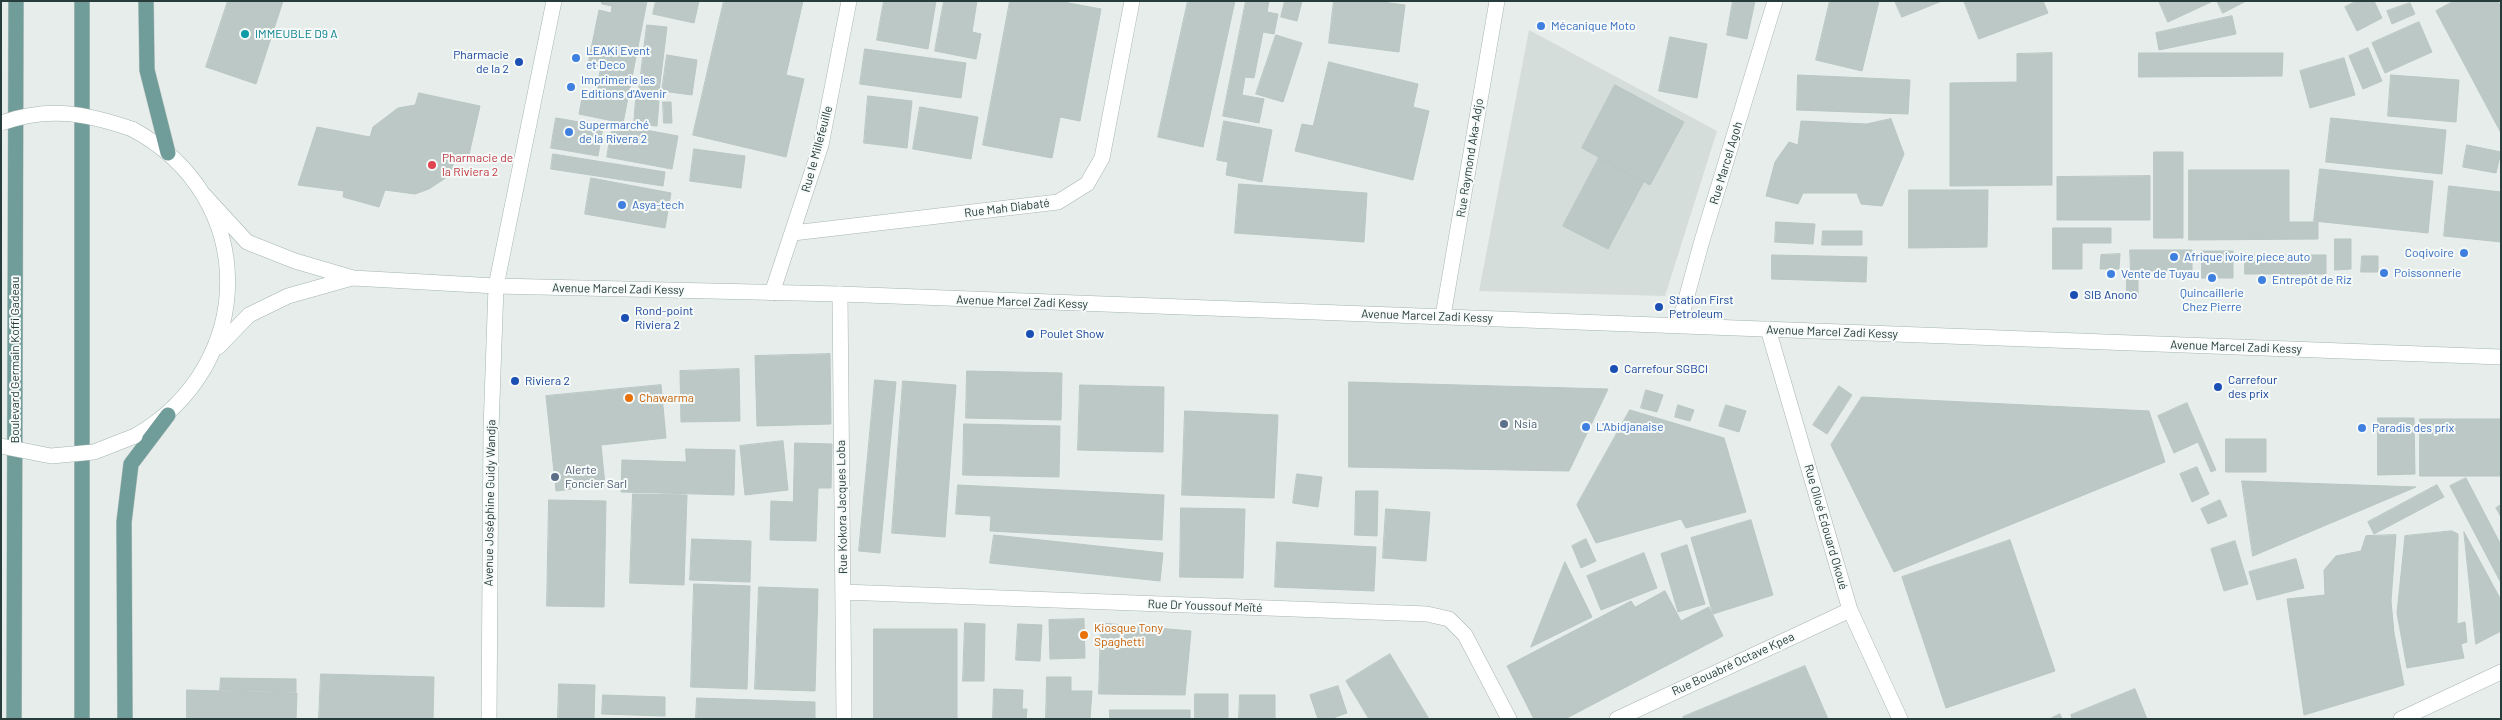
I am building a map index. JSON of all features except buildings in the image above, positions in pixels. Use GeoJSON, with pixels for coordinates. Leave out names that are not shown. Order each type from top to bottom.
{"type":"FeatureCollection","features":[{"type":"Feature","properties":{"kind":"main road","name":"Boulevard Germain Koffi Gadeau"},"geometry":{"type":"LineString","coordinates":[[14,719],[16,1]]}},
{"type":"Feature","properties":{"kind":"main road"},"geometry":{"type":"LineString","coordinates":[[82,1],[82,719]]}},
{"type":"Feature","properties":{"kind":"main road"},"geometry":{"type":"LineString","coordinates":[[146,1],[147,70],[168,153]]}},
{"type":"Feature","properties":{"kind":"main road"},"geometry":{"type":"LineString","coordinates":[[124,719],[124,522],[130,464],[168,414]]}},
{"type":"Feature","properties":{"kind":"street","name":"Avenue Joséphine Guidy Wandja"},"geometry":{"type":"LineString","coordinates":[[489,719],[491,429],[496,286],[554,1]]}},
{"type":"Feature","properties":{"kind":"street","name":"Rue le Millefeuille"},"geometry":{"type":"LineString","coordinates":[[772,293],[793,233],[820,144],[850,1]]}},
{"type":"Feature","properties":{"kind":"street","name":"Rue Mah Diabaté"},"geometry":{"type":"LineString","coordinates":[[793,233],[1058,202],[1087,184],[1102,158],[1132,1]]}},
{"type":"Feature","properties":{"kind":"street","name":"Rue Raymond Aka-Adjo"},"geometry":{"type":"LineString","coordinates":[[1443,316],[1497,1]]}},
{"type":"Feature","properties":{"kind":"street","name":"Rue Marcel Agoh"},"geometry":{"type":"LineString","coordinates":[[1679,325],[1701,244],[1775,1]]}},
{"type":"Feature","properties":{"kind":"street"},"geometry":{"type":"LineString","coordinates":[[1,123],[20,116],[58,112],[96,116],[132,129],[168,153],[187,172],[203,194],[224,244],[228,270],[223,324],[215,349],[203,374],[187,396],[168,414],[135,436],[94,452],[51,456],[1,446]]}},
{"type":"Feature","properties":{"kind":"street","name":"Avenue Marcel Zadi Kessy"},"geometry":{"type":"LineString","coordinates":[[203,194],[247,242],[295,262],[353,278],[496,286],[840,294],[2501,357]]}},
{"type":"Feature","properties":{"kind":"street","name":"Avenue Marcel Zadi Kessy"},"geometry":{"type":"LineString","coordinates":[[215,349],[249,315],[288,296],[353,278]]}},
{"type":"Feature","properties":{"kind":"street","name":"Rue Kokora Jacques Loba"},"geometry":{"type":"LineString","coordinates":[[840,294],[844,719]]}},
{"type":"Feature","properties":{"kind":"street","name":"Rue Olloé Edouard Okoué"},"geometry":{"type":"LineString","coordinates":[[1768,329],[1850,610],[1900,719]]}},
{"type":"Feature","properties":{"kind":"street","name":"Rue Dr Youssouf Meïté"},"geometry":{"type":"LineString","coordinates":[[843,592],[1427,614],[1449,619],[1465,635],[1510,719]]}},
{"type":"Feature","properties":{"kind":"street","name":"Rue Bouabré Octave Kpea"},"geometry":{"type":"LineString","coordinates":[[1617,719],[1850,610]]}},
{"type":"Feature","properties":{"kind":"street"},"geometry":{"type":"LineString","coordinates":[[2400,719],[2501,672]]}},
{"type":"Feature","properties":{"kind":"shaded area"},"geometry":{"type":"Polygon","coordinates":[[[1529,30],[1717,131],[1665,296],[1479,291],[1529,30]]]}},
{"type":"Feature","properties":{"kind":"place","name":"Mécanique Moto"},"geometry":{"type":"Point","coordinates":[1541,26]}},
{"type":"Feature","properties":{"kind":"place","name":"IMMEUBLE D9 A"},"geometry":{"type":"Point","coordinates":[245,34]}},
{"type":"Feature","properties":{"kind":"place","name":"LEAKi Event et Deco"},"geometry":{"type":"Point","coordinates":[576,58]}},
{"type":"Feature","properties":{"kind":"place","name":"Pharmacie de la 2"},"geometry":{"type":"Point","coordinates":[519,62]}},
{"type":"Feature","properties":{"kind":"place","name":"Imprimerie les Editions d'Avenir"},"geometry":{"type":"Point","coordinates":[571,87]}},
{"type":"Feature","properties":{"kind":"place","name":"Supermarché de la Rivera 2"},"geometry":{"type":"Point","coordinates":[569,132]}},
{"type":"Feature","properties":{"kind":"place","name":"Pharmacie de la Riviera 2"},"geometry":{"type":"Point","coordinates":[432,165]}},
{"type":"Feature","properties":{"kind":"place","name":"Asya-tech"},"geometry":{"type":"Point","coordinates":[622,205]}},
{"type":"Feature","properties":{"kind":"place","name":"Coqivoire"},"geometry":{"type":"Point","coordinates":[2464,253]}},
{"type":"Feature","properties":{"kind":"place","name":"Afrique ivoire piece auto"},"geometry":{"type":"Point","coordinates":[2174,257]}},
{"type":"Feature","properties":{"kind":"place","name":"Poissonnerie"},"geometry":{"type":"Point","coordinates":[2384,273]}},
{"type":"Feature","properties":{"kind":"place","name":"Vente de Tuyau"},"geometry":{"type":"Point","coordinates":[2111,274]}},
{"type":"Feature","properties":{"kind":"place","name":"Quincaillerie Chez Pierre"},"geometry":{"type":"Point","coordinates":[2212,278]}},
{"type":"Feature","properties":{"kind":"place","name":"Entrepôt de Riz"},"geometry":{"type":"Point","coordinates":[2262,280]}},
{"type":"Feature","properties":{"kind":"place","name":"SIB Anono"},"geometry":{"type":"Point","coordinates":[2074,295]}},
{"type":"Feature","properties":{"kind":"place","name":"Station First Petroleum"},"geometry":{"type":"Point","coordinates":[1659,307]}},
{"type":"Feature","properties":{"kind":"place","name":"Rond-point Riviera 2"},"geometry":{"type":"Point","coordinates":[625,318]}},
{"type":"Feature","properties":{"kind":"place","name":"Poulet Show"},"geometry":{"type":"Point","coordinates":[1030,334]}},
{"type":"Feature","properties":{"kind":"place","name":"Carrefour SGBCI"},"geometry":{"type":"Point","coordinates":[1614,369]}},
{"type":"Feature","properties":{"kind":"place","name":"Riviera 2"},"geometry":{"type":"Point","coordinates":[515,381]}},
{"type":"Feature","properties":{"kind":"place","name":"Carrefour des prix"},"geometry":{"type":"Point","coordinates":[2218,387]}},
{"type":"Feature","properties":{"kind":"place","name":"Chawarma"},"geometry":{"type":"Point","coordinates":[629,398]}},
{"type":"Feature","properties":{"kind":"place","name":"Nsia"},"geometry":{"type":"Point","coordinates":[1504,424]}},
{"type":"Feature","properties":{"kind":"place","name":"L'Abidjanaise"},"geometry":{"type":"Point","coordinates":[1586,427]}},
{"type":"Feature","properties":{"kind":"place","name":"Paradis des prix"},"geometry":{"type":"Point","coordinates":[2362,428]}},
{"type":"Feature","properties":{"kind":"place","name":"Alerte Foncier Sarl"},"geometry":{"type":"Point","coordinates":[555,477]}},
{"type":"Feature","properties":{"kind":"place","name":"Kiosque Tony Spaghetti"},"geometry":{"type":"Point","coordinates":[1084,635]}}]}
